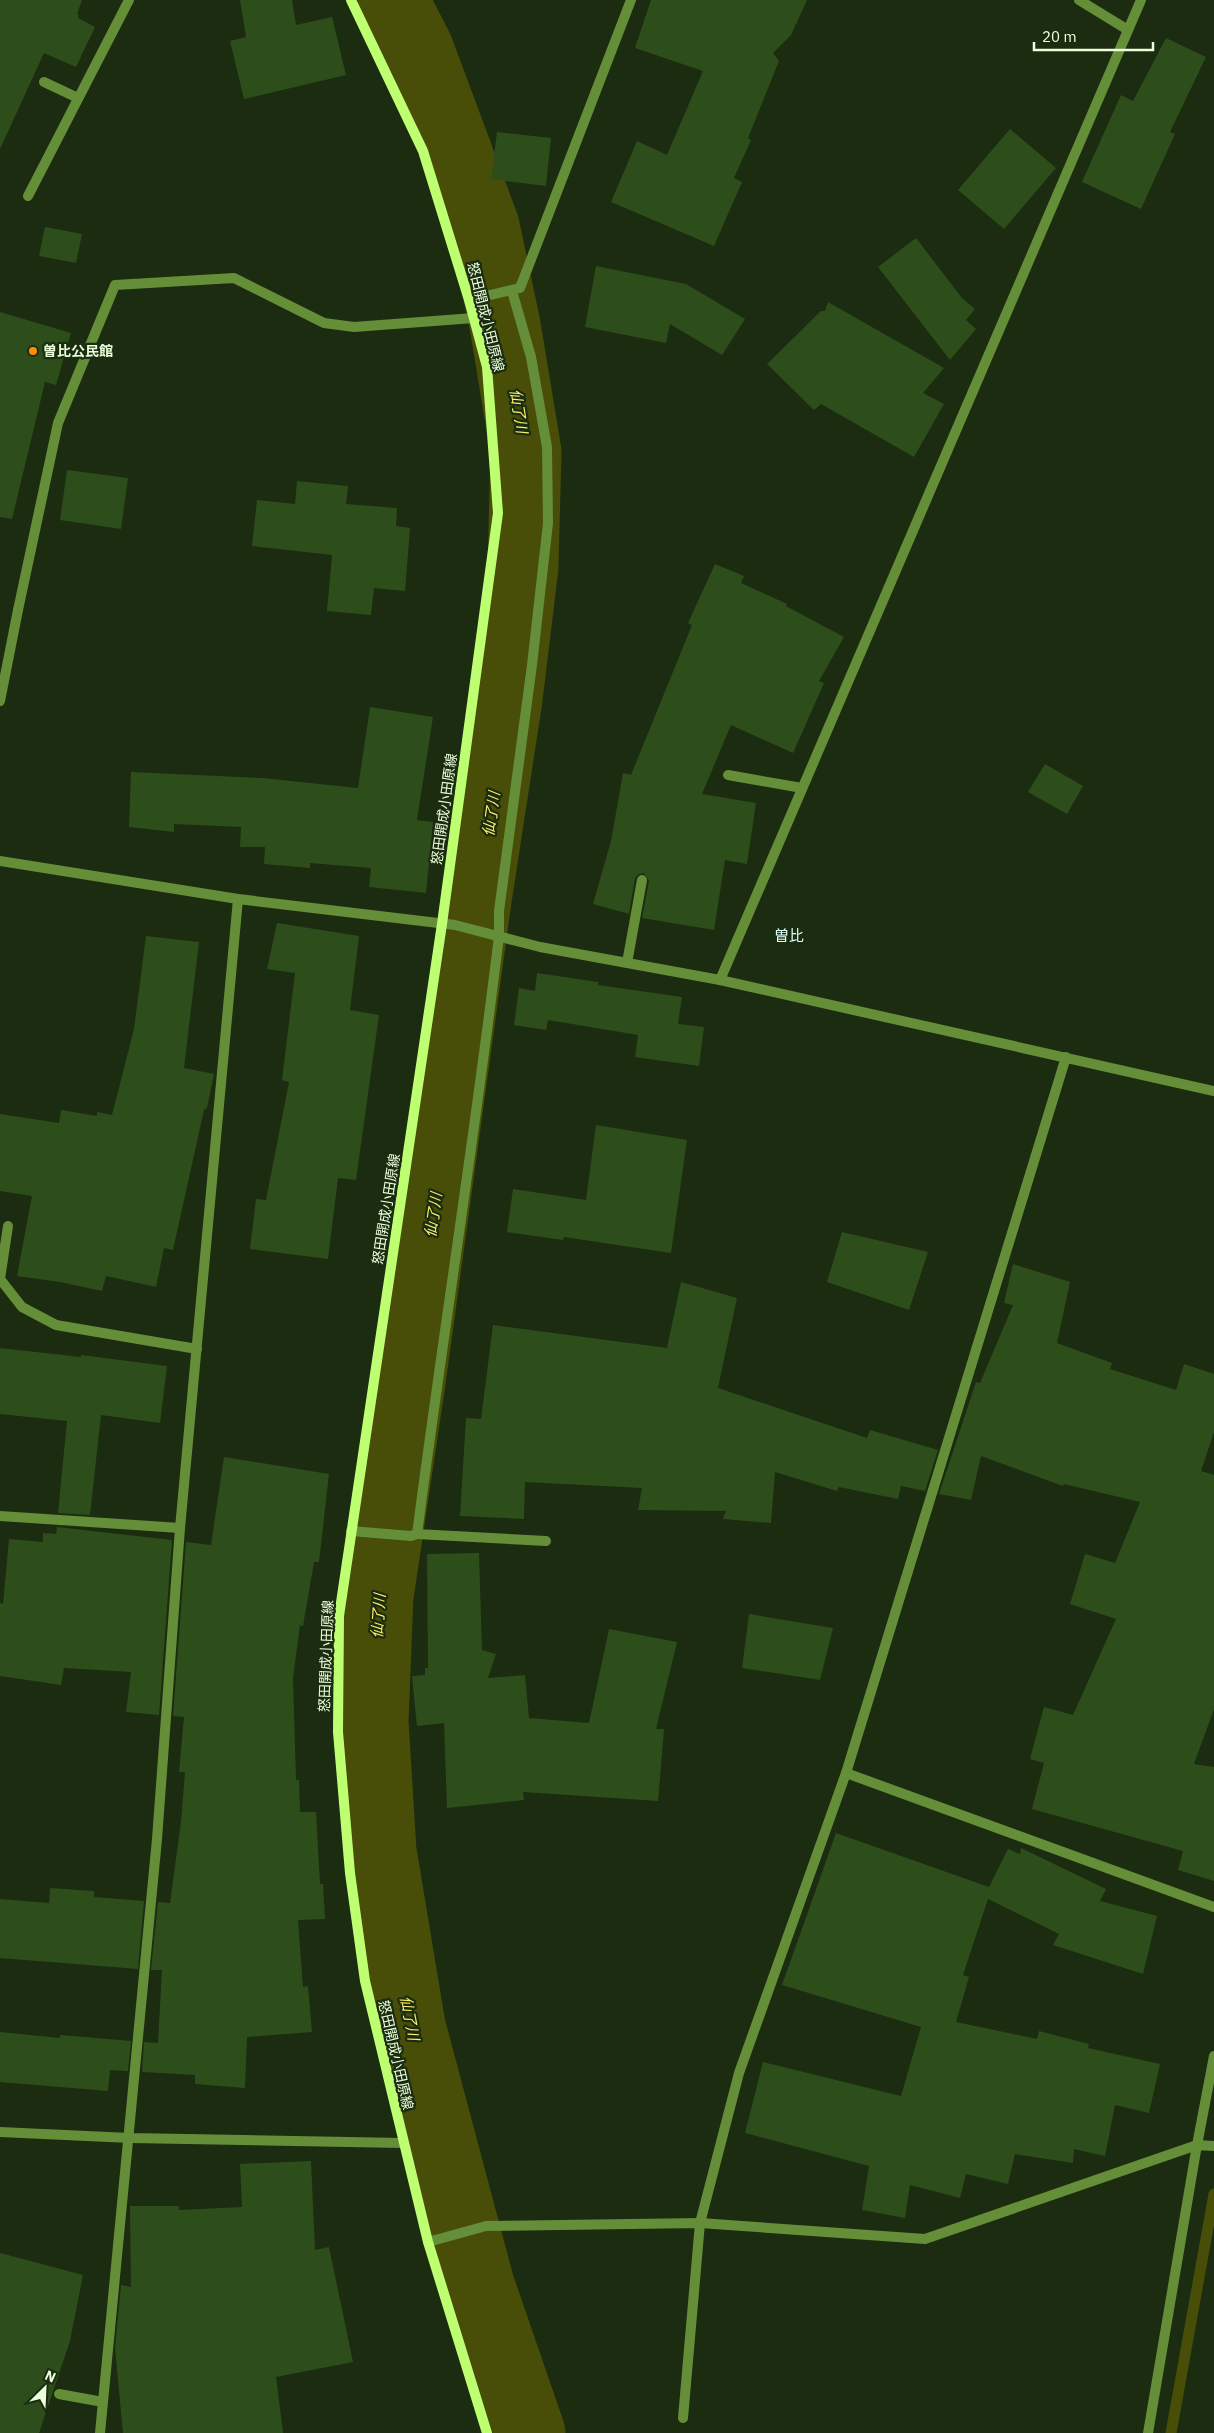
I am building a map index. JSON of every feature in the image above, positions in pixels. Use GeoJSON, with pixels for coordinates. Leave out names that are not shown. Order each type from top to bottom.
{"type":"FeatureCollection","features":[{"type":"Feature","properties":{"kind":"main road","name":"怒田開成小田原線"},"geometry":{"type":"LineString","coordinates":[[351,0],[424,151],[469,300],[487,367],[498,513],[442,924],[339,1616],[338,1742],[350,1873],[365,1981],[402,2142],[428,2242],[487,2433]]}},
{"type":"Feature","properties":{"kind":"street"},"geometry":{"type":"LineString","coordinates":[[28,196],[129,0]]}},
{"type":"Feature","properties":{"kind":"street"},"geometry":{"type":"LineString","coordinates":[[469,300],[520,288],[630,0]]}},
{"type":"Feature","properties":{"kind":"street"},"geometry":{"type":"LineString","coordinates":[[1079,0],[1128,30]]}},
{"type":"Feature","properties":{"kind":"street"},"geometry":{"type":"LineString","coordinates":[[720,980],[1141,0]]}},
{"type":"Feature","properties":{"kind":"street"},"geometry":{"type":"LineString","coordinates":[[44,82],[78,98]]}},
{"type":"Feature","properties":{"kind":"street"},"geometry":{"type":"LineString","coordinates":[[0,701],[58,423],[115,285],[234,278],[324,323],[354,327],[474,318]]}},
{"type":"Feature","properties":{"kind":"street"},"geometry":{"type":"LineString","coordinates":[[414,1535],[480,1089],[499,936],[499,911],[532,665],[548,523],[547,447],[531,357],[512,291]]}},
{"type":"Feature","properties":{"kind":"street"},"geometry":{"type":"LineString","coordinates":[[728,775],[802,788]]}},
{"type":"Feature","properties":{"kind":"street"},"geometry":{"type":"LineString","coordinates":[[0,862],[238,899],[455,925],[540,947],[720,980],[1214,1090]]}},
{"type":"Feature","properties":{"kind":"street"},"geometry":{"type":"LineString","coordinates":[[626,963],[642,880]]}},
{"type":"Feature","properties":{"kind":"street"},"geometry":{"type":"LineString","coordinates":[[100,2433],[130,2138],[157,1839],[180,1528],[238,899]]}},
{"type":"Feature","properties":{"kind":"street"},"geometry":{"type":"LineString","coordinates":[[683,2418],[700,2223],[739,2073],[846,1773],[1066,1057]]}},
{"type":"Feature","properties":{"kind":"street"},"geometry":{"type":"LineString","coordinates":[[8,1226],[0,1279],[22,1307],[56,1325],[197,1349]]}},
{"type":"Feature","properties":{"kind":"street"},"geometry":{"type":"LineString","coordinates":[[0,1516],[180,1528]]}},
{"type":"Feature","properties":{"kind":"street"},"geometry":{"type":"LineString","coordinates":[[352,1531],[546,1541]]}},
{"type":"Feature","properties":{"kind":"street"},"geometry":{"type":"LineString","coordinates":[[846,1773],[1214,1907]]}},
{"type":"Feature","properties":{"kind":"street"},"geometry":{"type":"LineString","coordinates":[[1148,2433],[1214,2056]]}},
{"type":"Feature","properties":{"kind":"street"},"geometry":{"type":"LineString","coordinates":[[0,2132],[130,2138],[402,2142]]}},
{"type":"Feature","properties":{"kind":"street"},"geometry":{"type":"LineString","coordinates":[[428,2242],[486,2226],[700,2223],[925,2239],[1197,2145],[1214,2146]]}},
{"type":"Feature","properties":{"kind":"street"},"geometry":{"type":"LineString","coordinates":[[59,2394],[103,2402]]}},
{"type":"Feature","properties":{"kind":"building"},"geometry":{"type":"Polygon","coordinates":[[[0,0],[82,0],[77,14],[79,15],[78,18],[95,27],[76,67],[44,53],[0,149],[0,0]]]}},
{"type":"Feature","properties":{"kind":"building"},"geometry":{"type":"Polygon","coordinates":[[[240,0],[292,0],[296,25],[332,17],[346,75],[244,99],[230,41],[246,37],[240,0]]]}},
{"type":"Feature","properties":{"kind":"building"},"geometry":{"type":"Polygon","coordinates":[[[651,0],[807,0],[791,35],[773,53],[779,61],[748,138],[751,140],[734,178],[742,182],[714,246],[611,202],[637,141],[667,155],[703,71],[635,48],[651,0]]]}},
{"type":"Feature","properties":{"kind":"building"},"geometry":{"type":"Polygon","coordinates":[[[1166,38],[1206,57],[1170,132],[1175,134],[1141,209],[1082,182],[1121,95],[1133,101],[1166,38]]]}},
{"type":"Feature","properties":{"kind":"building"},"geometry":{"type":"Polygon","coordinates":[[[1010,129],[1056,168],[1004,229],[958,190],[1010,129]]]}},
{"type":"Feature","properties":{"kind":"building"},"geometry":{"type":"Polygon","coordinates":[[[497,132],[551,138],[546,186],[491,179],[497,132]]]}},
{"type":"Feature","properties":{"kind":"building"},"geometry":{"type":"Polygon","coordinates":[[[45,227],[82,234],[76,263],[39,256],[45,227]]]}},
{"type":"Feature","properties":{"kind":"building"},"geometry":{"type":"Polygon","coordinates":[[[916,238],[962,298],[975,309],[966,320],[976,329],[950,360],[878,267],[916,238]]]}},
{"type":"Feature","properties":{"kind":"building"},"geometry":{"type":"Polygon","coordinates":[[[596,266],[686,284],[745,319],[722,355],[670,324],[666,343],[585,327],[596,266]]]}},
{"type":"Feature","properties":{"kind":"building"},"geometry":{"type":"Polygon","coordinates":[[[828,302],[944,368],[923,393],[944,404],[914,457],[821,404],[814,410],[767,364],[821,311],[825,311],[828,302]]]}},
{"type":"Feature","properties":{"kind":"building"},"geometry":{"type":"Polygon","coordinates":[[[0,312],[71,333],[56,385],[45,382],[12,519],[0,517],[0,312]]]}},
{"type":"Feature","properties":{"kind":"building"},"geometry":{"type":"Polygon","coordinates":[[[67,470],[128,478],[121,529],[60,520],[67,470]]]}},
{"type":"Feature","properties":{"kind":"building"},"geometry":{"type":"Polygon","coordinates":[[[297,481],[348,486],[346,504],[397,508],[396,526],[410,528],[405,591],[374,588],[371,615],[327,611],[332,555],[252,546],[257,500],[295,504],[297,481]]]}},
{"type":"Feature","properties":{"kind":"building"},"geometry":{"type":"Polygon","coordinates":[[[715,564],[744,576],[741,583],[787,604],[786,606],[844,637],[819,681],[824,683],[793,753],[731,725],[702,794],[756,803],[747,864],[725,860],[714,930],[642,918],[649,881],[644,873],[639,874],[635,878],[629,914],[593,904],[611,841],[623,773],[631,775],[692,625],[688,623],[715,564]]]}},
{"type":"Feature","properties":{"kind":"building"},"geometry":{"type":"Polygon","coordinates":[[[370,707],[433,717],[417,820],[433,822],[426,893],[369,887],[371,868],[310,863],[310,868],[264,864],[265,847],[240,847],[241,827],[174,824],[174,832],[129,827],[131,772],[262,778],[358,788],[370,707]]]}},
{"type":"Feature","properties":{"kind":"building"},"geometry":{"type":"Polygon","coordinates":[[[1045,764],[1083,786],[1067,814],[1028,792],[1045,764]]]}},
{"type":"Feature","properties":{"kind":"building"},"geometry":{"type":"Polygon","coordinates":[[[277,923],[359,936],[350,1010],[379,1015],[356,1180],[338,1178],[328,1259],[250,1249],[256,1199],[266,1200],[289,1082],[282,1080],[295,973],[267,969],[277,923]]]}},
{"type":"Feature","properties":{"kind":"building"},"geometry":{"type":"Polygon","coordinates":[[[146,936],[199,942],[184,1068],[214,1074],[207,1108],[204,1110],[173,1250],[164,1248],[156,1287],[106,1276],[102,1291],[60,1282],[17,1276],[32,1196],[0,1191],[0,1114],[59,1123],[61,1110],[97,1116],[97,1112],[112,1115],[134,1029],[146,936]]]}},
{"type":"Feature","properties":{"kind":"building"},"geometry":{"type":"Polygon","coordinates":[[[537,973],[598,982],[598,985],[682,997],[678,1024],[704,1027],[699,1066],[635,1057],[638,1035],[548,1020],[546,1030],[514,1025],[519,988],[535,991],[537,973]]]}},
{"type":"Feature","properties":{"kind":"building"},"geometry":{"type":"Polygon","coordinates":[[[596,1125],[687,1140],[671,1253],[564,1237],[563,1240],[507,1232],[513,1189],[586,1200],[596,1125]]]}},
{"type":"Feature","properties":{"kind":"building"},"geometry":{"type":"Polygon","coordinates":[[[842,1232],[928,1252],[909,1310],[827,1282],[842,1232]]]}},
{"type":"Feature","properties":{"kind":"building"},"geometry":{"type":"Polygon","coordinates":[[[1013,1264],[1070,1282],[1057,1343],[1112,1363],[1110,1369],[1176,1390],[1184,1364],[1214,1374],[1214,1432],[1201,1471],[1214,1475],[1214,1709],[1194,1764],[1214,1767],[1214,1881],[1178,1870],[1183,1851],[1032,1809],[1044,1763],[1030,1759],[1044,1707],[1073,1715],[1116,1619],[1070,1604],[1085,1554],[1115,1563],[1140,1502],[1064,1484],[1063,1486],[981,1456],[971,1500],[939,1494],[976,1382],[980,1383],[1013,1305],[1004,1303],[1013,1264]]]}},
{"type":"Feature","properties":{"kind":"building"},"geometry":{"type":"Polygon","coordinates":[[[681,1282],[737,1298],[718,1388],[867,1438],[870,1430],[938,1450],[925,1491],[901,1486],[898,1499],[839,1487],[837,1491],[775,1472],[771,1523],[723,1519],[726,1511],[638,1510],[642,1488],[525,1482],[524,1519],[460,1516],[466,1418],[481,1419],[493,1325],[667,1348],[681,1282]]]}},
{"type":"Feature","properties":{"kind":"building"},"geometry":{"type":"Polygon","coordinates":[[[0,1348],[81,1357],[81,1355],[167,1366],[160,1423],[101,1415],[90,1515],[58,1513],[67,1421],[0,1414],[0,1348]]]}},
{"type":"Feature","properties":{"kind":"building"},"geometry":{"type":"Polygon","coordinates":[[[224,1457],[329,1474],[319,1562],[314,1562],[303,1626],[300,1625],[293,1678],[296,1780],[299,1780],[300,1812],[316,1812],[320,1884],[323,1884],[325,1919],[298,1920],[303,1987],[308,1986],[312,2032],[247,2037],[245,2088],[195,2084],[195,2075],[142,2072],[144,2042],[158,2043],[162,1970],[151,1970],[158,1902],[170,1903],[181,1822],[185,1772],[179,1772],[184,1717],[173,1716],[186,1542],[211,1545],[224,1457]]]}},
{"type":"Feature","properties":{"kind":"building"},"geometry":{"type":"Polygon","coordinates":[[[57,1527],[172,1540],[159,1715],[126,1712],[131,1672],[64,1668],[61,1685],[0,1676],[0,1603],[3,1604],[9,1539],[43,1542],[43,1533],[56,1534],[57,1527]]]}},
{"type":"Feature","properties":{"kind":"building"},"geometry":{"type":"Polygon","coordinates":[[[479,1553],[482,1650],[496,1654],[488,1678],[525,1675],[529,1718],[589,1723],[609,1629],[677,1642],[656,1729],[664,1729],[658,1801],[523,1792],[524,1800],[447,1808],[444,1723],[417,1726],[412,1676],[425,1675],[425,1668],[428,1668],[427,1554],[479,1553]]]}},
{"type":"Feature","properties":{"kind":"building"},"geometry":{"type":"Polygon","coordinates":[[[749,1614],[833,1628],[820,1680],[742,1668],[749,1614]]]}},
{"type":"Feature","properties":{"kind":"building"},"geometry":{"type":"Polygon","coordinates":[[[836,1833],[989,1887],[1008,1849],[1020,1854],[1021,1848],[1106,1889],[1100,1901],[1157,1916],[1143,1974],[1053,1945],[1059,1934],[988,1899],[963,1975],[969,1977],[956,2022],[1037,2039],[1039,2031],[1089,2044],[1088,2048],[1160,2064],[1149,2113],[1115,2105],[1105,2156],[1074,2149],[1073,2163],[1015,2154],[1008,2184],[966,2174],[960,2198],[910,2185],[905,2218],[862,2210],[869,2166],[745,2133],[763,2062],[901,2096],[921,2027],[782,1985],[836,1833]]]}},
{"type":"Feature","properties":{"kind":"building"},"geometry":{"type":"Polygon","coordinates":[[[50,1888],[94,1891],[94,1897],[144,1901],[138,1969],[0,1958],[0,1899],[49,1903],[50,1888]]]}},
{"type":"Feature","properties":{"kind":"building"},"geometry":{"type":"Polygon","coordinates":[[[0,2032],[60,2038],[60,2035],[131,2041],[128,2071],[110,2070],[108,2091],[0,2082],[0,2032]]]}},
{"type":"Feature","properties":{"kind":"building"},"geometry":{"type":"Polygon","coordinates":[[[311,2161],[315,2250],[329,2247],[353,2362],[276,2377],[283,2433],[123,2433],[115,2348],[121,2285],[131,2287],[130,2206],[179,2206],[179,2210],[242,2207],[240,2164],[311,2161]]]}},
{"type":"Feature","properties":{"kind":"building"},"geometry":{"type":"Polygon","coordinates":[[[0,2253],[83,2275],[70,2341],[39,2433],[0,2433],[0,2253]]]}},
{"type":"Feature","properties":{"kind":"waterway","name":"仙了川"},"geometry":{"type":"LineString","coordinates":[[393,0],[418,49],[484,226],[505,325],[526,452],[523,567],[507,699],[476,900],[410,1382],[378,1596],[373,1721],[381,1851],[410,2026],[479,2285],[530,2433]]}},
{"type":"Feature","properties":{"kind":"waterway"},"geometry":{"type":"LineString","coordinates":[[1171,2433],[1214,2194]]}},
{"type":"Feature","properties":{"kind":"place","name":"曽比公民館"},"geometry":{"type":"Point","coordinates":[33,351]}},
{"type":"Feature","properties":{"kind":"district","name":"曽比"},"geometry":{"type":"Point","coordinates":[789,935]}}]}
